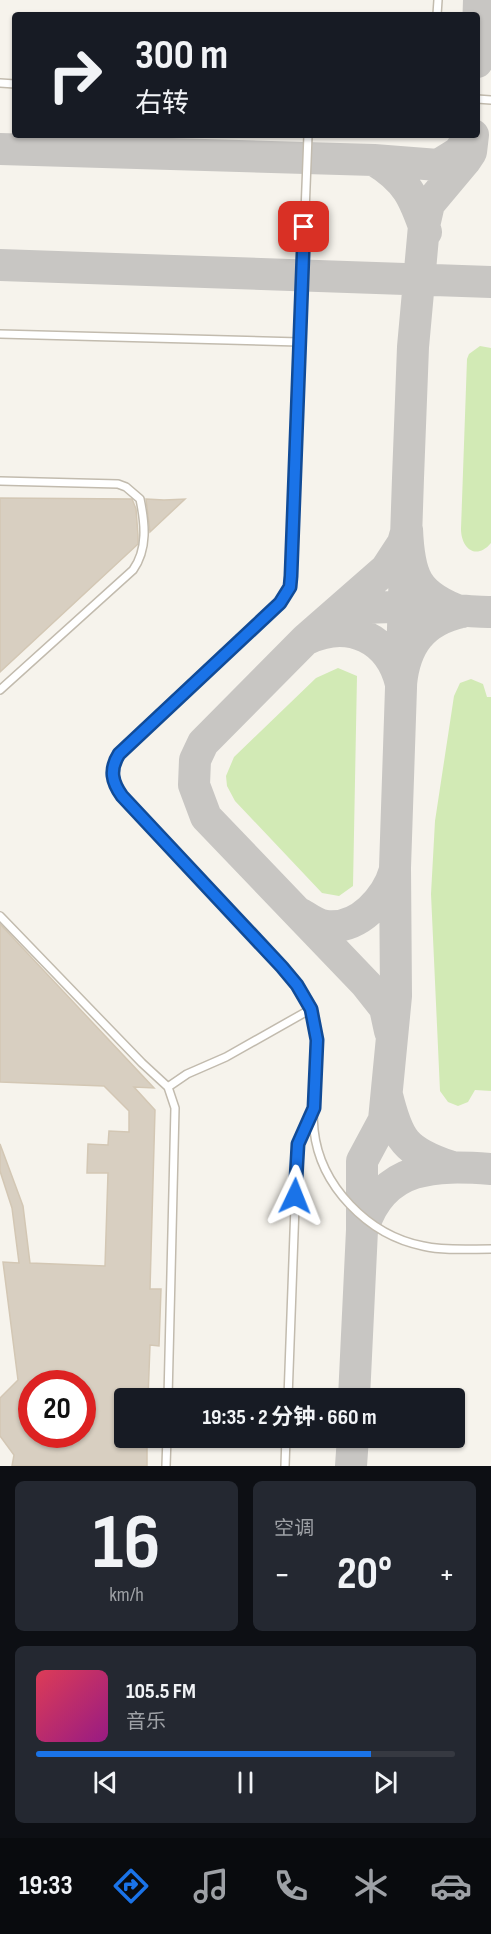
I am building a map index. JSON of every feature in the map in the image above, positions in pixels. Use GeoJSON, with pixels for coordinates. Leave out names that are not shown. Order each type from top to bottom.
{"type":"FeatureCollection","features":[{"type":"Feature","properties":{"kind":"lane"},"geometry":{"type":"LineString","coordinates":[[308,138],[299,342],[296,493],[290,587],[280,603],[119,754],[112,769],[115,786],[122,796],[282,967],[297,985],[311,1009],[317,1040],[314,1108],[317,1145],[327,1172],[347,1201],[373,1225],[397,1238],[424,1246],[491,1249]]}},
{"type":"Feature","properties":{"kind":"lane"},"geometry":{"type":"LineString","coordinates":[[0,334],[299,342]]}},
{"type":"Feature","properties":{"kind":"lane"},"geometry":{"type":"LineString","coordinates":[[0,481],[118,484],[126,487],[140,499],[144,546],[133,570],[0,690]]}},
{"type":"Feature","properties":{"kind":"lane"},"geometry":{"type":"LineString","coordinates":[[0,916],[168,1087],[175,1108],[168,1388]]}},
{"type":"Feature","properties":{"kind":"lane"},"geometry":{"type":"LineString","coordinates":[[168,1087],[187,1074],[226,1057],[311,1009]]}},
{"type":"Feature","properties":{"kind":"lane"},"geometry":{"type":"LineString","coordinates":[[288,1388],[297,1151],[314,1108]]}},
{"type":"Feature","properties":{"kind":"lane"},"geometry":{"type":"LineString","coordinates":[[166,1466],[167,1448]]}},
{"type":"Feature","properties":{"kind":"lane"},"geometry":{"type":"LineString","coordinates":[[285,1466],[286,1448]]}},
{"type":"Feature","properties":{"kind":"green space"},"geometry":{"type":"Polygon","coordinates":[[[480,346],[491,348],[491,543],[480,551],[475,551],[467,547],[461,529],[467,359],[469,354],[480,346]]]}},
{"type":"Feature","properties":{"kind":"green space"},"geometry":{"type":"Polygon","coordinates":[[[338,668],[357,676],[353,886],[339,896],[322,893],[235,801],[227,786],[226,776],[234,757],[316,678],[338,668]]]}},
{"type":"Feature","properties":{"kind":"green space"},"geometry":{"type":"Polygon","coordinates":[[[471,679],[483,684],[487,697],[491,697],[491,1091],[475,1090],[468,1102],[458,1106],[448,1102],[440,1091],[431,894],[435,821],[454,696],[460,683],[471,679]]]}},
{"type":"Feature","properties":{"kind":"building"},"geometry":{"type":"Polygon","coordinates":[[[0,498],[132,499],[136,509],[138,544],[0,672],[0,498]]]}},
{"type":"Feature","properties":{"kind":"building"},"geometry":{"type":"Polygon","coordinates":[[[146,499],[164,500],[185,499],[150,532],[146,499]]]}},
{"type":"Feature","properties":{"kind":"building"},"geometry":{"type":"Polygon","coordinates":[[[0,924],[154,1088],[134,1087],[155,1110],[150,1289],[161,1289],[159,1346],[150,1345],[148,1388],[114,1388],[114,1448],[147,1448],[147,1466],[12,1466],[14,1455],[0,1436],[0,1398],[18,1380],[3,1262],[19,1263],[12,1208],[0,1171],[0,1144],[23,1206],[30,1263],[105,1266],[108,1173],[87,1173],[88,1144],[108,1145],[109,1131],[129,1132],[129,1111],[104,1086],[0,1082],[0,924]]]}},
{"type":"Feature","properties":{"kind":"taxiway"},"geometry":{"type":"LineString","coordinates":[[479,0],[479,12]]}},
{"type":"Feature","properties":{"kind":"taxiway"},"geometry":{"type":"LineString","coordinates":[[354,1388],[362,1230],[362,1161],[384,1120],[396,996],[395,868],[408,478],[413,347],[424,226],[429,204],[471,152],[473,138]]}},
{"type":"Feature","properties":{"kind":"taxiway"},"geometry":{"type":"LineString","coordinates":[[0,149],[374,160],[438,165],[459,152],[466,141]]}},
{"type":"Feature","properties":{"kind":"taxiway"},"geometry":{"type":"LineString","coordinates":[[374,160],[385,167],[408,190],[426,232]]}},
{"type":"Feature","properties":{"kind":"taxiway"},"geometry":{"type":"LineString","coordinates":[[0,265],[491,282]]}},
{"type":"Feature","properties":{"kind":"taxiway"},"geometry":{"type":"LineString","coordinates":[[390,1031],[385,1008],[366,984],[206,817],[194,785],[195,760],[203,743],[306,639],[386,569],[403,543],[407,529],[410,559],[418,582],[424,591],[434,598],[462,612]]}},
{"type":"Feature","properties":{"kind":"taxiway"},"geometry":{"type":"LineString","coordinates":[[335,616],[348,611],[387,607],[491,612]]}},
{"type":"Feature","properties":{"kind":"taxiway"},"geometry":{"type":"LineString","coordinates":[[307,639],[323,633],[338,631],[352,632],[366,637],[388,655],[396,668],[401,684],[407,658],[418,637],[436,622],[462,612]]}},
{"type":"Feature","properties":{"kind":"taxiway"},"geometry":{"type":"LineString","coordinates":[[301,914],[313,922],[326,926],[350,923],[370,910],[378,901],[395,870]]}},
{"type":"Feature","properties":{"kind":"taxiway"},"geometry":{"type":"LineString","coordinates":[[387,1095],[395,1123],[406,1142],[422,1155],[449,1166]]}},
{"type":"Feature","properties":{"kind":"taxiway"},"geometry":{"type":"LineString","coordinates":[[364,1226],[373,1206],[398,1180],[432,1169],[491,1169]]}},
{"type":"Feature","properties":{"kind":"taxiway"},"geometry":{"type":"LineString","coordinates":[[351,1466],[352,1448]]}},
{"type":"Feature","properties":{"kind":"route"},"geometry":{"type":"LineString","coordinates":[[295,1196],[298,1144],[314,1108],[317,1040],[311,1009],[297,985],[282,967],[122,796],[115,786],[112,769],[119,754],[280,603],[290,587],[296,493],[304,227]]}}]}
